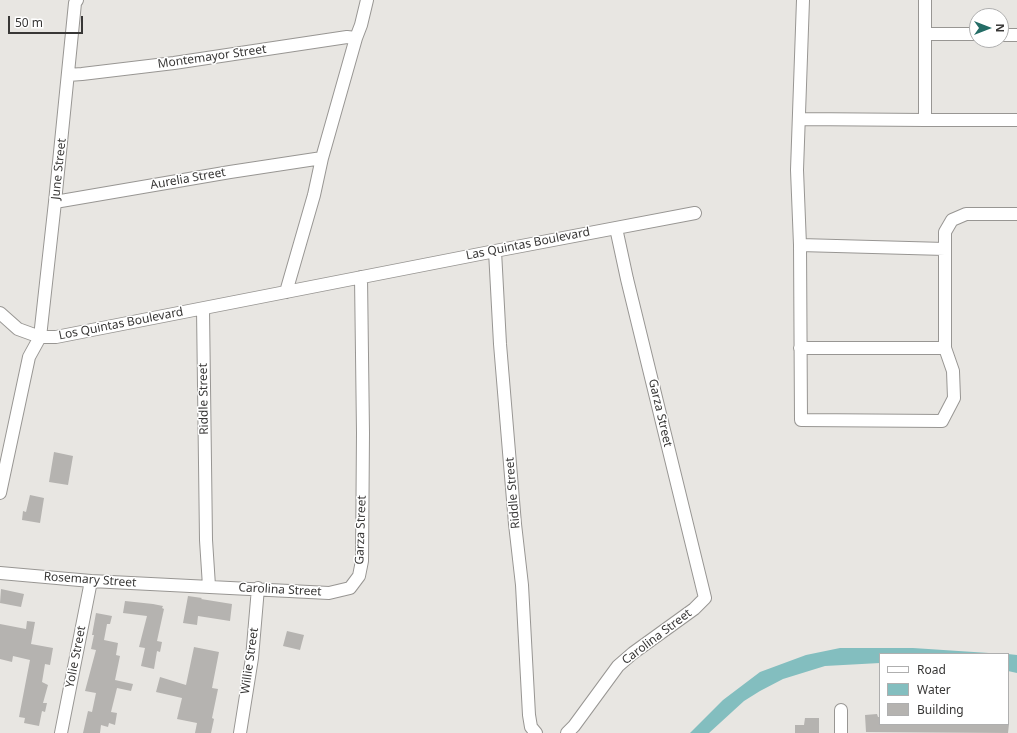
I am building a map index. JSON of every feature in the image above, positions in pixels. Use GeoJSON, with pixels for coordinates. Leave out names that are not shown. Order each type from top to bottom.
{"type":"FeatureCollection","features":[{"type":"Feature","properties":{"kind":"street","name":"June Street"},"geometry":{"type":"LineString","coordinates":[[40,337],[75,3],[77,0]]}},
{"type":"Feature","properties":{"kind":"street"},"geometry":{"type":"LineString","coordinates":[[286,292],[367,0]]}},
{"type":"Feature","properties":{"kind":"street"},"geometry":{"type":"LineString","coordinates":[[803,0],[797,170],[800,245],[801,420],[942,421],[954,398],[953,371],[945,348],[945,232],[952,220],[966,214],[1017,214]]}},
{"type":"Feature","properties":{"kind":"street"},"geometry":{"type":"LineString","coordinates":[[925,0],[925,120]]}},
{"type":"Feature","properties":{"kind":"street"},"geometry":{"type":"LineString","coordinates":[[925,34],[969,34]]}},
{"type":"Feature","properties":{"kind":"street","name":"Montemayor Street"},"geometry":{"type":"LineString","coordinates":[[68,75],[174,63],[347,37],[356,38]]}},
{"type":"Feature","properties":{"kind":"street"},"geometry":{"type":"LineString","coordinates":[[799,119],[1017,120]]}},
{"type":"Feature","properties":{"kind":"street","name":"Aurelia Street"},"geometry":{"type":"LineString","coordinates":[[55,202],[322,158]]}},
{"type":"Feature","properties":{"kind":"street","name":"Las Quintas Boulevard"},"geometry":{"type":"LineString","coordinates":[[361,277],[695,213]]}},
{"type":"Feature","properties":{"kind":"street","name":"Garza Street"},"geometry":{"type":"LineString","coordinates":[[616,228],[705,598]]}},
{"type":"Feature","properties":{"kind":"street"},"geometry":{"type":"LineString","coordinates":[[800,245],[945,249]]}},
{"type":"Feature","properties":{"kind":"street","name":"Riddle Street"},"geometry":{"type":"LineString","coordinates":[[495,251],[500,344],[515,524],[522,585],[529,715],[531,728],[536,733]]}},
{"type":"Feature","properties":{"kind":"street","name":"Los Quintas Boulevard"},"geometry":{"type":"LineString","coordinates":[[0,313],[18,329],[40,337],[56,338],[361,277]]}},
{"type":"Feature","properties":{"kind":"street","name":"Garza Street"},"geometry":{"type":"LineString","coordinates":[[350,588],[359,576],[362,561],[363,433],[361,277]]}},
{"type":"Feature","properties":{"kind":"street","name":"Riddle Street"},"geometry":{"type":"LineString","coordinates":[[202,309],[206,540],[209,586]]}},
{"type":"Feature","properties":{"kind":"street"},"geometry":{"type":"LineString","coordinates":[[0,493],[2,472],[29,357],[40,337]]}},
{"type":"Feature","properties":{"kind":"street"},"geometry":{"type":"LineString","coordinates":[[800,348],[945,348]]}},
{"type":"Feature","properties":{"kind":"street","name":"Rosemary Street"},"geometry":{"type":"LineString","coordinates":[[0,573],[91,581],[209,586]]}},
{"type":"Feature","properties":{"kind":"street","name":"Yolie Street"},"geometry":{"type":"LineString","coordinates":[[61,733],[91,581]]}},
{"type":"Feature","properties":{"kind":"street","name":"Carolina Street"},"geometry":{"type":"LineString","coordinates":[[209,586],[329,592],[350,588]]}},
{"type":"Feature","properties":{"kind":"street","name":"Willie Street"},"geometry":{"type":"LineString","coordinates":[[240,733],[252,658],[258,588]]}},
{"type":"Feature","properties":{"kind":"street","name":"Carolina Street"},"geometry":{"type":"LineString","coordinates":[[567,733],[574,726],[618,666],[633,653],[694,610],[705,598]]}},
{"type":"Feature","properties":{"kind":"street"},"geometry":{"type":"LineString","coordinates":[[841,710],[841,733]]}},
{"type":"Feature","properties":{"kind":"water"},"geometry":{"type":"Polygon","coordinates":[[[840,648],[913,648],[989,653],[879,653],[879,663],[825,666],[783,679],[760,691],[744,701],[709,733],[690,733],[723,700],[760,672],[806,655],[840,648]]]}},
{"type":"Feature","properties":{"kind":"water"},"geometry":{"type":"Polygon","coordinates":[[[1009,654],[1017,655],[1017,673],[1009,671],[1009,654]]]}},
{"type":"Feature","properties":{"kind":"building"},"geometry":{"type":"Polygon","coordinates":[[[54,452],[73,456],[68,485],[49,482],[54,452]]]}},
{"type":"Feature","properties":{"kind":"building"},"geometry":{"type":"Polygon","coordinates":[[[30,495],[44,498],[40,523],[22,520],[23,511],[26,512],[30,495]]]}},
{"type":"Feature","properties":{"kind":"building"},"geometry":{"type":"Polygon","coordinates":[[[1,589],[24,594],[21,607],[0,603],[1,589]]]}},
{"type":"Feature","properties":{"kind":"building"},"geometry":{"type":"Polygon","coordinates":[[[188,596],[232,604],[230,621],[198,616],[197,625],[183,623],[188,596]]]}},
{"type":"Feature","properties":{"kind":"building"},"geometry":{"type":"Polygon","coordinates":[[[125,601],[163,606],[162,608],[164,609],[157,641],[162,642],[160,652],[157,651],[154,669],[141,666],[145,648],[139,647],[147,616],[123,613],[125,601]]]}},
{"type":"Feature","properties":{"kind":"building"},"geometry":{"type":"Polygon","coordinates":[[[96,613],[112,616],[110,624],[107,624],[104,640],[118,643],[116,655],[120,656],[115,680],[133,684],[131,691],[117,688],[111,712],[117,713],[115,725],[109,723],[108,727],[101,725],[100,733],[83,733],[88,711],[92,712],[96,693],[85,691],[96,650],[91,649],[96,613]]]}},
{"type":"Feature","properties":{"kind":"building"},"geometry":{"type":"Polygon","coordinates":[[[27,621],[35,622],[31,644],[53,648],[50,665],[45,664],[42,682],[48,685],[43,703],[47,703],[45,712],[42,711],[39,726],[24,723],[25,718],[19,717],[30,660],[13,656],[12,662],[0,659],[0,624],[26,629],[27,621]]]}},
{"type":"Feature","properties":{"kind":"building"},"geometry":{"type":"Polygon","coordinates":[[[287,631],[304,635],[300,650],[283,646],[287,631]]]}},
{"type":"Feature","properties":{"kind":"building"},"geometry":{"type":"Polygon","coordinates":[[[194,647],[219,652],[212,688],[218,689],[212,718],[214,719],[211,733],[195,733],[197,723],[177,719],[182,698],[156,692],[160,677],[186,685],[194,647]]]}},
{"type":"Feature","properties":{"kind":"building"},"geometry":{"type":"Polygon","coordinates":[[[877,714],[879,717],[879,725],[1009,725],[1008,733],[866,732],[865,715],[877,714]]]}},
{"type":"Feature","properties":{"kind":"building"},"geometry":{"type":"Polygon","coordinates":[[[805,718],[819,718],[819,733],[795,733],[795,725],[804,725],[805,718]]]}}]}
